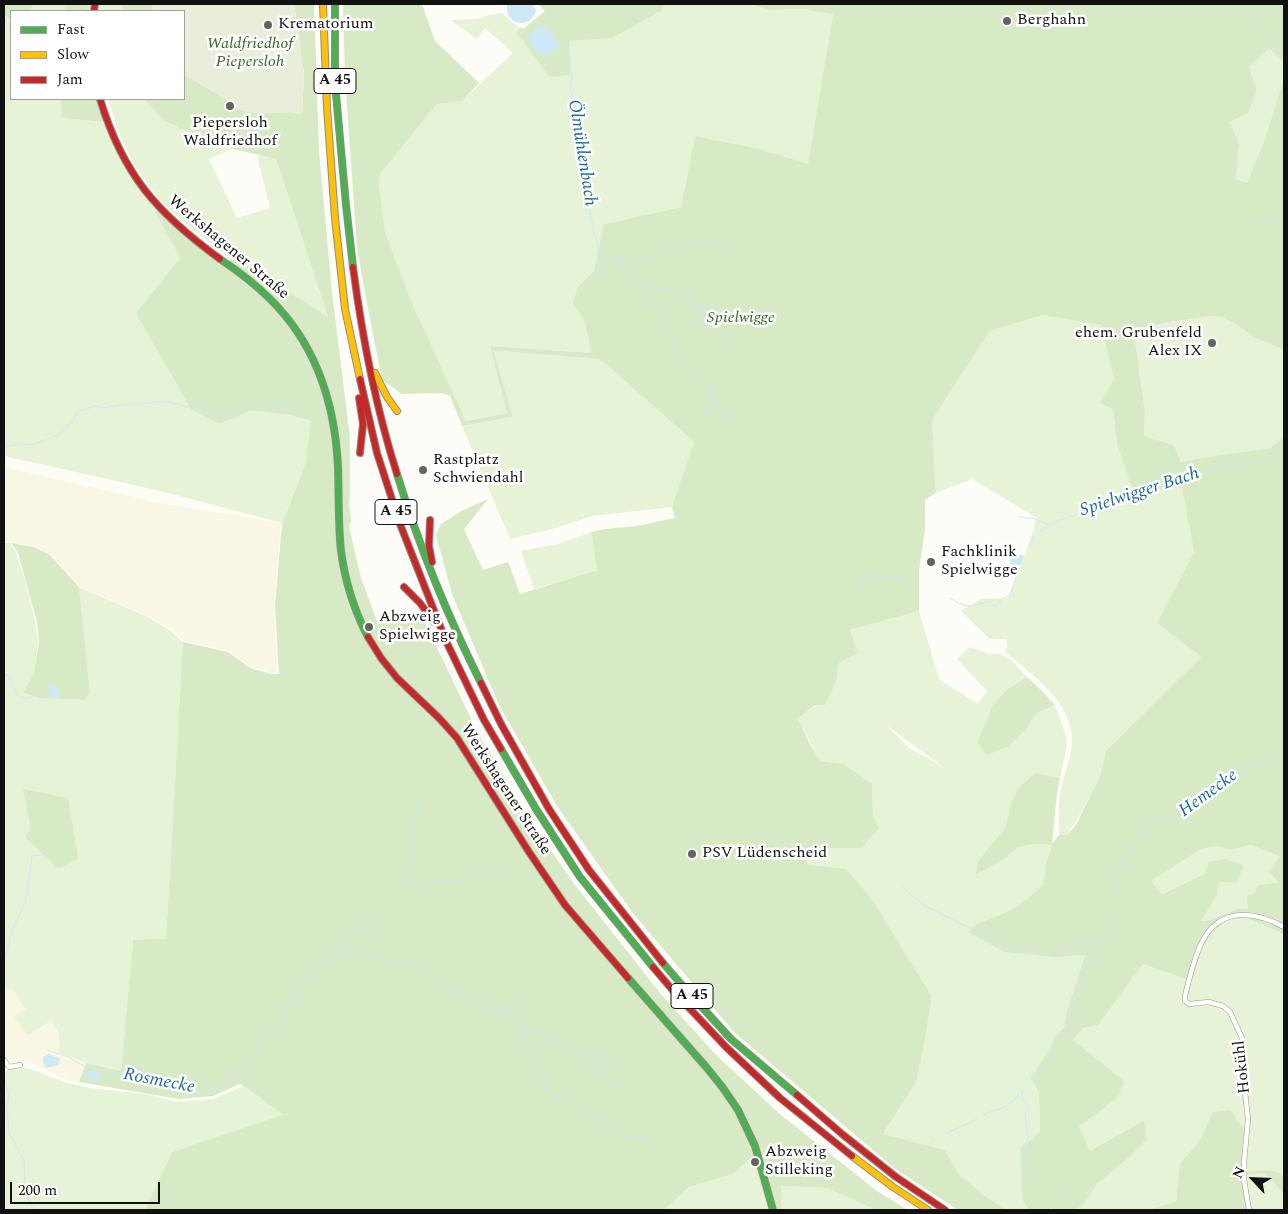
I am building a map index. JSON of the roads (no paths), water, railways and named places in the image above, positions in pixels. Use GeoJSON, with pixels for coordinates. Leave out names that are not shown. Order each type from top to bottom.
{"type":"FeatureCollection","features":[{"type":"Feature","properties":{"kind":"main road","name":"A 45"},"geometry":{"type":"LineString","coordinates":[[323,4],[327,108],[335,218],[346,309],[360,378],[377,453],[400,524],[446,641],[484,720],[536,809],[580,877],[674,993],[726,1047],[780,1098],[893,1186],[928,1210]]}},
{"type":"Feature","properties":{"kind":"main road","name":"A 45"},"geometry":{"type":"LineString","coordinates":[[335,4],[335,83],[346,204],[358,305],[377,401],[389,450],[411,520],[458,637],[501,724],[548,809],[590,870],[635,928],[731,1039],[842,1134],[896,1177],[945,1210]]}},
{"type":"Feature","properties":{"kind":"main road","name":"Werkshagener Straße"},"geometry":{"type":"LineString","coordinates":[[100,100],[115,144],[131,173],[148,197],[180,228],[265,294],[289,320],[312,356],[329,401],[335,427],[343,563],[354,603],[370,640],[404,685],[456,737],[535,862],[565,905],[728,1095],[739,1111],[750,1134],[760,1161],[773,1210]]}},
{"type":"Feature","properties":{"kind":"main road"},"geometry":{"type":"LineString","coordinates":[[367,352],[377,378],[398,412]]}},
{"type":"Feature","properties":{"kind":"main road"},"geometry":{"type":"LineString","coordinates":[[360,378],[358,394],[363,424],[360,453]]}},
{"type":"Feature","properties":{"kind":"main road"},"geometry":{"type":"LineString","coordinates":[[430,520],[429,546],[440,594]]}},
{"type":"Feature","properties":{"kind":"main road"},"geometry":{"type":"LineString","coordinates":[[404,587],[426,610],[446,641]]}},
{"type":"Feature","properties":{"kind":"street","name":"Hokühl"},"geometry":{"type":"LineString","coordinates":[[1249,1210],[1244,1175],[1248,1120],[1243,1074],[1242,1038],[1227,1008],[1209,1002],[1189,1004],[1185,1000],[1185,996],[1202,942],[1217,923],[1235,915],[1246,914],[1264,918],[1284,927]]}},
{"type":"Feature","properties":{"kind":"street"},"geometry":{"type":"LineString","coordinates":[[4,1060],[9,1067],[20,1065]]}},
{"type":"Feature","properties":{"kind":"water"},"geometry":{"type":"Polygon","coordinates":[[[507,4],[533,4],[536,11],[528,21],[518,22],[509,16],[507,4]]]}},
{"type":"Feature","properties":{"kind":"water"},"geometry":{"type":"Polygon","coordinates":[[[543,25],[560,44],[560,49],[553,50],[544,56],[534,48],[528,36],[543,25]]]}},
{"type":"Feature","properties":{"kind":"water"},"geometry":{"type":"Polygon","coordinates":[[[1017,554],[1024,556],[1021,565],[1012,565],[1010,560],[1017,554]]]}},
{"type":"Feature","properties":{"kind":"water"},"geometry":{"type":"Polygon","coordinates":[[[51,684],[58,690],[60,695],[58,698],[54,698],[50,694],[48,688],[51,684]]]}},
{"type":"Feature","properties":{"kind":"water"},"geometry":{"type":"Polygon","coordinates":[[[48,1054],[60,1059],[59,1065],[46,1068],[43,1057],[48,1054]]]}},
{"type":"Feature","properties":{"kind":"water"},"geometry":{"type":"Polygon","coordinates":[[[88,1071],[101,1074],[98,1081],[88,1078],[86,1075],[88,1071]]]}},
{"type":"Feature","properties":{"kind":"waterway"},"geometry":{"type":"LineString","coordinates":[[1253,4],[1265,37],[1284,56]]}},
{"type":"Feature","properties":{"kind":"waterway"},"geometry":{"type":"LineString","coordinates":[[4,25],[7,17]]}},
{"type":"Feature","properties":{"kind":"waterway","name":"Ölmühlenbach"},"geometry":{"type":"LineString","coordinates":[[564,43],[568,53],[572,76],[571,102],[574,106],[574,113],[578,118],[577,136],[586,178],[588,205],[598,247],[618,262],[625,262],[657,255],[686,245],[711,241],[730,244]]}},
{"type":"Feature","properties":{"kind":"waterway"},"geometry":{"type":"LineString","coordinates":[[1257,222],[1284,220]]}},
{"type":"Feature","properties":{"kind":"waterway"},"geometry":{"type":"LineString","coordinates":[[598,249],[599,276]]}},
{"type":"Feature","properties":{"kind":"waterway"},"geometry":{"type":"LineString","coordinates":[[614,260],[620,269],[633,274],[644,284],[646,291],[653,299],[657,312],[673,335],[675,349],[683,357],[691,370],[708,379],[715,403],[722,411],[739,417]]}},
{"type":"Feature","properties":{"kind":"waterway"},"geometry":{"type":"LineString","coordinates":[[645,284],[655,288],[669,289],[687,294],[703,324],[736,339]]}},
{"type":"Feature","properties":{"kind":"waterway"},"geometry":{"type":"LineString","coordinates":[[687,294],[691,291],[697,291]]}},
{"type":"Feature","properties":{"kind":"waterway"},"geometry":{"type":"LineString","coordinates":[[695,306],[719,307],[737,317]]}},
{"type":"Feature","properties":{"kind":"waterway"},"geometry":{"type":"LineString","coordinates":[[706,419],[707,408],[713,393]]}},
{"type":"Feature","properties":{"kind":"waterway"},"geometry":{"type":"LineString","coordinates":[[274,405],[289,398]]}},
{"type":"Feature","properties":{"kind":"waterway"},"geometry":{"type":"LineString","coordinates":[[4,447],[21,444],[32,445],[56,436],[71,423],[78,412],[95,406],[103,408],[125,404],[165,401],[189,407],[205,408],[221,416],[254,406],[277,408],[294,414]]}},
{"type":"Feature","properties":{"kind":"waterway"},"geometry":{"type":"LineString","coordinates":[[722,412],[722,415],[728,422]]}},
{"type":"Feature","properties":{"kind":"waterway","name":"Spielwigger Bach"},"geometry":{"type":"LineString","coordinates":[[1271,459],[1276,461],[1284,457]]}},
{"type":"Feature","properties":{"kind":"waterway","name":"Spielwigger Bach"},"geometry":{"type":"LineString","coordinates":[[1028,545],[1038,533],[1061,519],[1063,520],[1081,512],[1103,506],[1112,500],[1117,500],[1138,490],[1147,493],[1150,490],[1157,490],[1161,486],[1170,485],[1176,480],[1186,479],[1193,473],[1207,473],[1216,468],[1230,468],[1238,464],[1263,461]]}},
{"type":"Feature","properties":{"kind":"waterway"},"geometry":{"type":"LineString","coordinates":[[1019,516],[1033,518],[1049,525]]}},
{"type":"Feature","properties":{"kind":"waterway","name":"Spielwigger Bach"},"geometry":{"type":"LineString","coordinates":[[950,598],[969,606],[990,601],[992,605],[996,606],[1002,599],[1010,595],[1017,574]]}},
{"type":"Feature","properties":{"kind":"waterway","name":"Spielwigger Bach"},"geometry":{"type":"LineString","coordinates":[[855,583],[868,576],[901,577],[907,586],[919,587]]}},
{"type":"Feature","properties":{"kind":"waterway"},"geometry":{"type":"LineString","coordinates":[[4,675],[10,677],[15,692],[21,697],[27,698],[38,695]]}},
{"type":"Feature","properties":{"kind":"waterway"},"geometry":{"type":"LineString","coordinates":[[44,694],[49,692]]}},
{"type":"Feature","properties":{"kind":"waterway","name":"Hemecke"},"geometry":{"type":"LineString","coordinates":[[1117,897],[1116,877],[1132,845],[1149,825],[1154,821],[1174,819],[1191,803],[1210,789],[1214,789],[1219,782],[1222,782],[1223,779],[1232,773],[1238,773],[1255,761],[1267,761],[1273,754],[1284,747]]}},
{"type":"Feature","properties":{"kind":"waterway"},"geometry":{"type":"LineString","coordinates":[[404,883],[412,862],[414,830],[419,802]]}},
{"type":"Feature","properties":{"kind":"waterway"},"geometry":{"type":"LineString","coordinates":[[4,962],[12,931],[26,900],[32,856],[53,853]]}},
{"type":"Feature","properties":{"kind":"waterway","name":"Rosmecke"},"geometry":{"type":"LineString","coordinates":[[416,885],[423,886],[431,881],[460,881],[472,877],[480,871],[498,872],[507,875]]}},
{"type":"Feature","properties":{"kind":"waterway","name":"Rosmecke"},"geometry":{"type":"LineString","coordinates":[[398,893],[404,883],[411,884]]}},
{"type":"Feature","properties":{"kind":"waterway"},"geometry":{"type":"LineString","coordinates":[[901,886],[922,904],[980,933],[1003,947],[1015,945]]}},
{"type":"Feature","properties":{"kind":"waterway","name":"Hemecke"},"geometry":{"type":"LineString","coordinates":[[1034,1082],[1054,1052],[1056,1041],[1071,1023],[1070,1016],[1074,999],[1091,959],[1117,910],[1115,906]]}},
{"type":"Feature","properties":{"kind":"waterway","name":"Rosmecke"},"geometry":{"type":"LineString","coordinates":[[47,1050],[69,1057],[86,1067],[124,1075],[136,1074],[151,1082],[158,1081],[168,1087],[193,1092],[221,1088],[228,1080],[233,1082],[236,1071],[246,1069],[249,1062],[254,1062],[259,1048],[257,1042],[280,1028],[286,1004],[300,1000],[297,994],[302,989],[302,983],[316,973],[317,967],[326,962],[331,952],[348,937],[352,930],[382,919],[384,916]]}},
{"type":"Feature","properties":{"kind":"waterway"},"geometry":{"type":"LineString","coordinates":[[359,928],[383,943]]}},
{"type":"Feature","properties":{"kind":"waterway"},"geometry":{"type":"LineString","coordinates":[[1023,948],[1034,954],[1045,955],[1079,943],[1099,944]]}},
{"type":"Feature","properties":{"kind":"waterway"},"geometry":{"type":"LineString","coordinates":[[326,962],[337,961],[338,956],[361,949],[366,955],[373,958],[401,965],[414,966],[419,972],[424,972],[432,978],[444,982],[456,993],[480,1002],[495,1011],[498,1010],[520,1027],[524,1045],[538,1065],[550,1094],[579,1106],[600,1123],[626,1138],[642,1136],[661,1154]]}},
{"type":"Feature","properties":{"kind":"waterway"},"geometry":{"type":"LineString","coordinates":[[499,1010],[520,1005]]}},
{"type":"Feature","properties":{"kind":"waterway"},"geometry":{"type":"LineString","coordinates":[[520,1027],[549,1040],[560,1049],[567,1049],[577,1061],[585,1064],[592,1071],[604,1074],[629,1090]]}},
{"type":"Feature","properties":{"kind":"waterway"},"geometry":{"type":"LineString","coordinates":[[567,1049],[581,1050],[620,1059]]}},
{"type":"Feature","properties":{"kind":"waterway"},"geometry":{"type":"LineString","coordinates":[[587,1064],[613,1066]]}},
{"type":"Feature","properties":{"kind":"waterway","name":"Hemecke"},"geometry":{"type":"LineString","coordinates":[[4,1077],[9,1095],[7,1107],[9,1133],[24,1160],[25,1190],[34,1210]]}},
{"type":"Feature","properties":{"kind":"waterway","name":"Hemecke"},"geometry":{"type":"LineString","coordinates":[[1024,1088],[1022,1093],[1023,1100],[1029,1106],[1025,1114],[1028,1136],[1026,1167],[1035,1183],[1040,1187]]}},
{"type":"Feature","properties":{"kind":"waterway"},"geometry":{"type":"LineString","coordinates":[[984,1115],[1006,1106],[1022,1090]]}},
{"type":"Feature","properties":{"kind":"waterway"},"geometry":{"type":"LineString","coordinates":[[947,1133],[977,1119]]}},
{"type":"Feature","properties":{"kind":"waterway"},"geometry":{"type":"LineString","coordinates":[[930,1144],[935,1140]]}},
{"type":"Feature","properties":{"kind":"waterway","name":"Hemecke"},"geometry":{"type":"LineString","coordinates":[[1059,1190],[1068,1194],[1073,1203]]}},
{"type":"Feature","properties":{"kind":"place","name":"Berghahn"},"geometry":{"type":"Point","coordinates":[1007,21]}},
{"type":"Feature","properties":{"kind":"place","name":"Krematorium"},"geometry":{"type":"Point","coordinates":[268,25]}},
{"type":"Feature","properties":{"kind":"place","name":"Piepersloh Waldfriedhof"},"geometry":{"type":"Point","coordinates":[230,106]}},
{"type":"Feature","properties":{"kind":"place","name":"ehem. Grubenfeld Alex IX"},"geometry":{"type":"Point","coordinates":[1212,343]}},
{"type":"Feature","properties":{"kind":"place","name":"Rastplatz Schwiendahl"},"geometry":{"type":"Point","coordinates":[423,470]}},
{"type":"Feature","properties":{"kind":"place","name":"Fachklinik Spielwigge"},"geometry":{"type":"Point","coordinates":[931,562]}},
{"type":"Feature","properties":{"kind":"place","name":"Abzweig Spielwigge"},"geometry":{"type":"Point","coordinates":[369,627]}},
{"type":"Feature","properties":{"kind":"place","name":"PSV Lüdenscheid"},"geometry":{"type":"Point","coordinates":[692,854]}},
{"type":"Feature","properties":{"kind":"place","name":"Abzweig Stilleking"},"geometry":{"type":"Point","coordinates":[755,1162]}},
{"type":"Feature","properties":{"kind":"park label","name":"Waldfriedhof Piepersloh"},"geometry":{"type":"Point","coordinates":[250,54]}},
{"type":"Feature","properties":{"kind":"park label","name":"Spielwigge"},"geometry":{"type":"Point","coordinates":[741,319]}}]}
